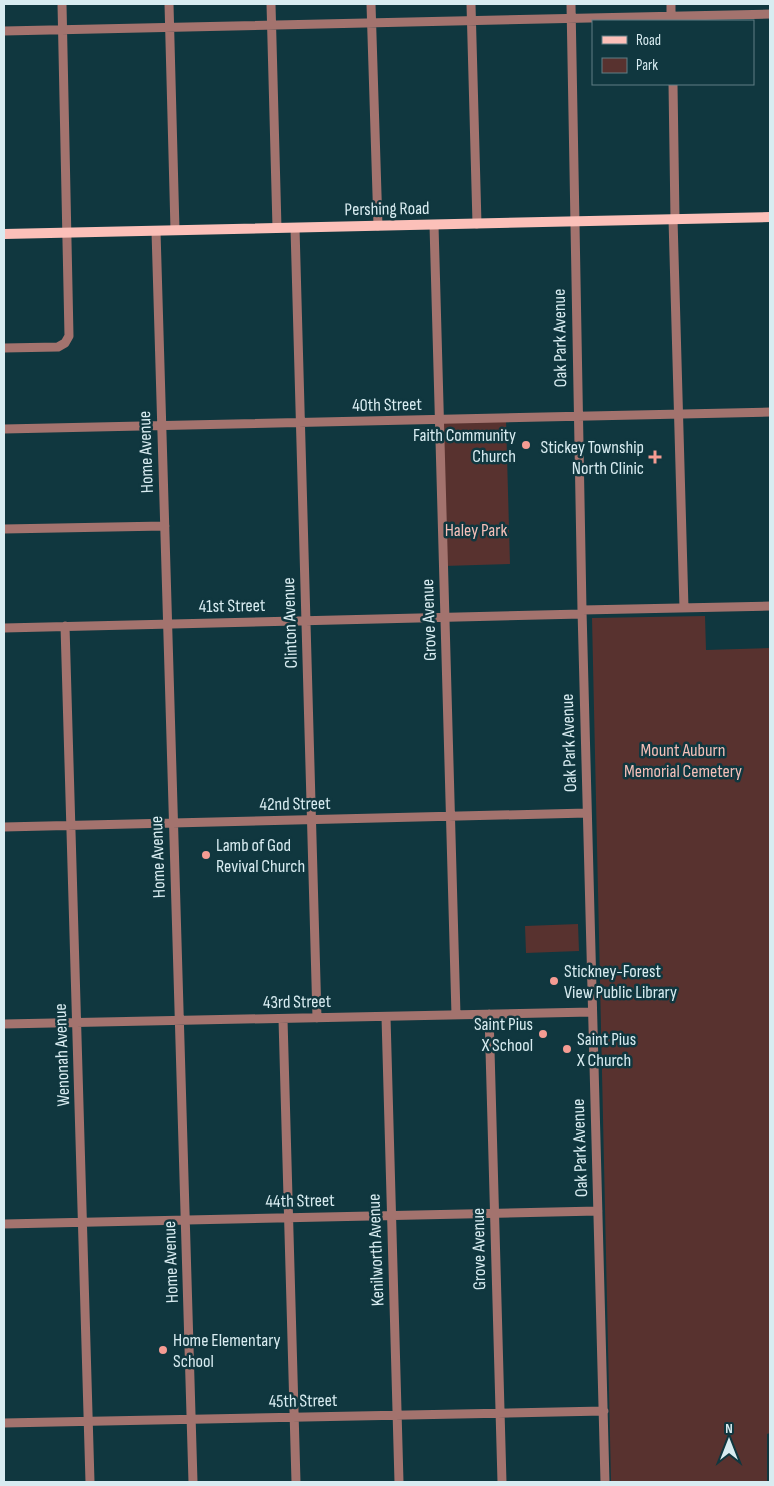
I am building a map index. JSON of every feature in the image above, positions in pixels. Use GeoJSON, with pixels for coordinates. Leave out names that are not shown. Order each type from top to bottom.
{"type":"FeatureCollection","features":[{"type":"Feature","properties":{"kind":"main road","name":"Pershing Road"},"geometry":{"type":"LineString","coordinates":[[4,234],[770,217]]}},
{"type":"Feature","properties":{"kind":"street"},"geometry":{"type":"LineString","coordinates":[[4,348],[58,347],[65,343],[69,336],[62,4]]}},
{"type":"Feature","properties":{"kind":"street"},"geometry":{"type":"LineString","coordinates":[[169,4],[175,230]]}},
{"type":"Feature","properties":{"kind":"street"},"geometry":{"type":"LineString","coordinates":[[271,4],[277,228]]}},
{"type":"Feature","properties":{"kind":"street"},"geometry":{"type":"LineString","coordinates":[[372,4],[378,226]]}},
{"type":"Feature","properties":{"kind":"street"},"geometry":{"type":"LineString","coordinates":[[471,4],[477,224]]}},
{"type":"Feature","properties":{"kind":"street","name":"Oak Park Avenue"},"geometry":{"type":"LineString","coordinates":[[571,4],[582,612],[605,1482]]}},
{"type":"Feature","properties":{"kind":"street"},"geometry":{"type":"LineString","coordinates":[[671,4],[671,19]]}},
{"type":"Feature","properties":{"kind":"street"},"geometry":{"type":"LineString","coordinates":[[4,31],[571,19],[671,19],[770,14]]}},
{"type":"Feature","properties":{"kind":"street"},"geometry":{"type":"LineString","coordinates":[[673,85],[678,414],[684,608]]}},
{"type":"Feature","properties":{"kind":"street","name":"Grove Avenue"},"geometry":{"type":"LineString","coordinates":[[434,224],[456,1015]]}},
{"type":"Feature","properties":{"kind":"street","name":"Clinton Avenue"},"geometry":{"type":"LineString","coordinates":[[295,228],[317,1018]]}},
{"type":"Feature","properties":{"kind":"street","name":"Home Avenue"},"geometry":{"type":"LineString","coordinates":[[156,231],[193,1482]]}},
{"type":"Feature","properties":{"kind":"street","name":"40th Street"},"geometry":{"type":"LineString","coordinates":[[4,429],[770,412]]}},
{"type":"Feature","properties":{"kind":"street"},"geometry":{"type":"LineString","coordinates":[[4,529],[165,526]]}},
{"type":"Feature","properties":{"kind":"street","name":"41st Street"},"geometry":{"type":"LineString","coordinates":[[4,628],[445,617],[770,606]]}},
{"type":"Feature","properties":{"kind":"street","name":"Wenonah Avenue"},"geometry":{"type":"LineString","coordinates":[[65,626],[90,1482]]}},
{"type":"Feature","properties":{"kind":"street","name":"42nd Street"},"geometry":{"type":"LineString","coordinates":[[4,827],[588,814]]}},
{"type":"Feature","properties":{"kind":"street","name":"43rd Street"},"geometry":{"type":"LineString","coordinates":[[4,1024],[592,1012]]}},
{"type":"Feature","properties":{"kind":"street","name":"Grove Avenue"},"geometry":{"type":"LineString","coordinates":[[489,1014],[502,1482]]}},
{"type":"Feature","properties":{"kind":"street","name":"Kenilworth Avenue"},"geometry":{"type":"LineString","coordinates":[[386,1016],[399,1482]]}},
{"type":"Feature","properties":{"kind":"street"},"geometry":{"type":"LineString","coordinates":[[283,1019],[296,1482]]}},
{"type":"Feature","properties":{"kind":"street","name":"44th Street"},"geometry":{"type":"LineString","coordinates":[[4,1224],[598,1211]]}},
{"type":"Feature","properties":{"kind":"street","name":"45th Street"},"geometry":{"type":"LineString","coordinates":[[4,1423],[604,1411]]}},
{"type":"Feature","properties":{"kind":"green space","name":"Haley Park"},"geometry":{"type":"Polygon","coordinates":[[[506,420],[510,564],[444,566],[441,422],[506,420]]]}},
{"type":"Feature","properties":{"kind":"green space","name":"Mount Auburn Memorial Cemetery"},"geometry":{"type":"Polygon","coordinates":[[[705,616],[706,650],[770,648],[770,1433],[767,1434],[767,1482],[611,1482],[592,618],[705,616]]]}},
{"type":"Feature","properties":{"kind":"green space"},"geometry":{"type":"Polygon","coordinates":[[[578,924],[579,951],[526,953],[525,926],[578,924]]]}},
{"type":"Feature","properties":{"kind":"place","name":"Faith Community Church"},"geometry":{"type":"Point","coordinates":[526,445]}},
{"type":"Feature","properties":{"kind":"place","name":"Stickey Township North Clinic"},"geometry":{"type":"Point","coordinates":[655,457]}},
{"type":"Feature","properties":{"kind":"place","name":"Lamb of God Revival Church"},"geometry":{"type":"Point","coordinates":[206,855]}},
{"type":"Feature","properties":{"kind":"place","name":"Stickney-Forest View Public Library"},"geometry":{"type":"Point","coordinates":[554,981]}},
{"type":"Feature","properties":{"kind":"place","name":"Saint Pius X School"},"geometry":{"type":"Point","coordinates":[543,1034]}},
{"type":"Feature","properties":{"kind":"place","name":"Saint Pius X Church"},"geometry":{"type":"Point","coordinates":[567,1049]}},
{"type":"Feature","properties":{"kind":"place","name":"Home Elementary School"},"geometry":{"type":"Point","coordinates":[163,1350]}}]}
